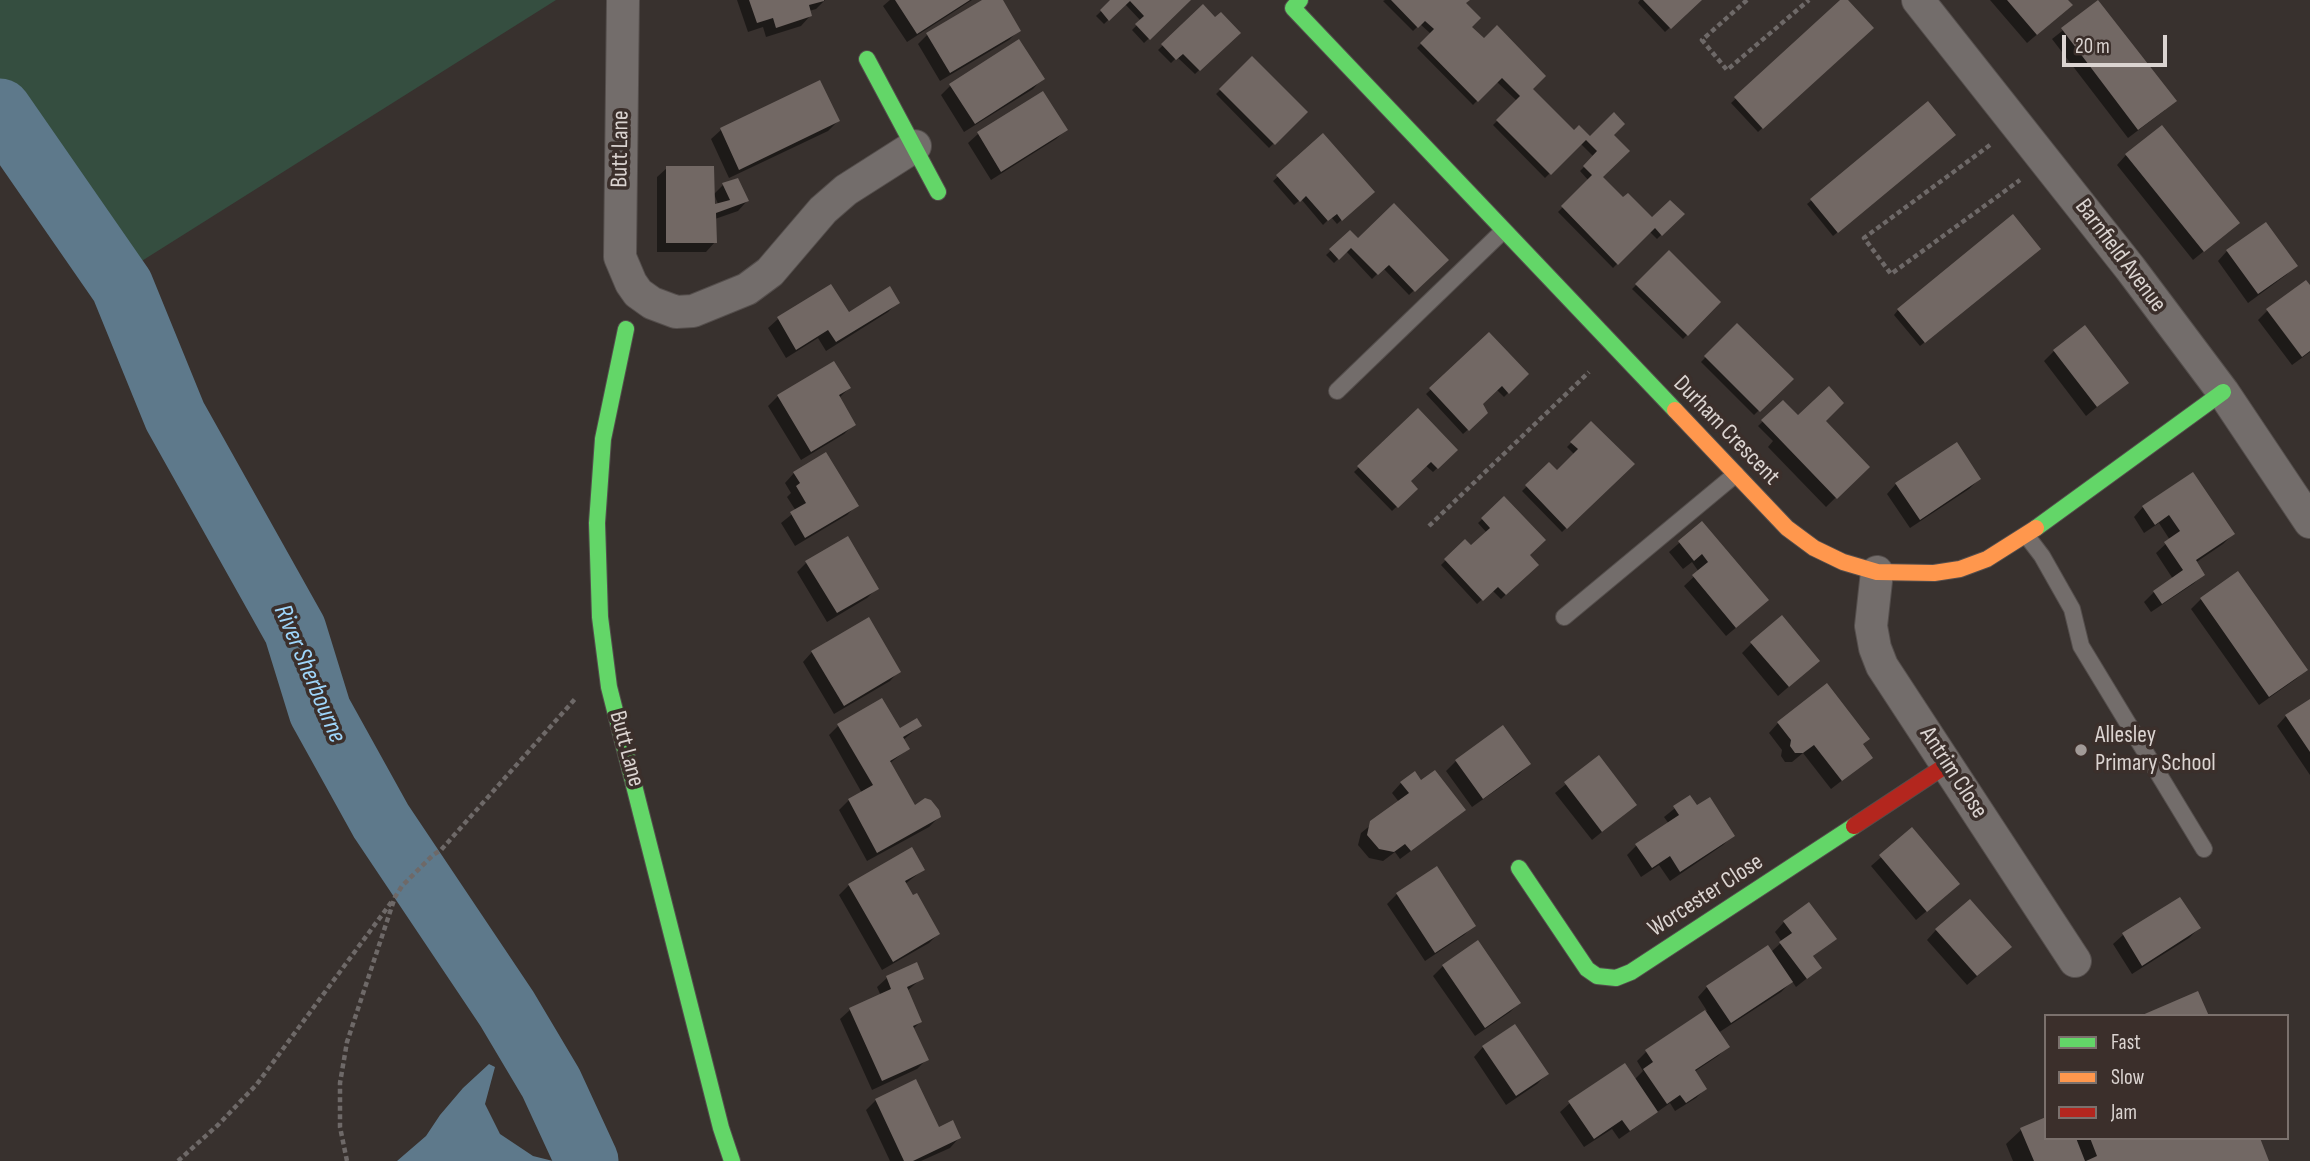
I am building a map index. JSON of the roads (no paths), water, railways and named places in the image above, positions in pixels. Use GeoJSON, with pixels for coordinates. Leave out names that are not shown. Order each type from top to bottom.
{"type":"FeatureCollection","features":[{"type":"Feature","properties":{"kind":"street","name":"Butt Lane"},"geometry":{"type":"LineString","coordinates":[[623,0],[620,257],[638,293]]}},
{"type":"Feature","properties":{"kind":"street","name":"Barnfield Avenue"},"geometry":{"type":"LineString","coordinates":[[1918,0],[2047,162],[2223,392],[2310,522]]}},
{"type":"Feature","properties":{"kind":"street","name":"Durham Crescent"},"geometry":{"type":"LineString","coordinates":[[1293,3],[1503,231],[1787,528],[1814,548],[1843,562],[1877,572],[1934,573],[1960,569],[1987,559],[2026,535],[2223,392]]}},
{"type":"Feature","properties":{"kind":"street"},"geometry":{"type":"LineString","coordinates":[[867,59],[938,192]]}},
{"type":"Feature","properties":{"kind":"street"},"geometry":{"type":"LineString","coordinates":[[626,329],[628,308],[638,293],[652,303],[676,312],[693,310],[747,289],[770,272],[823,210],[846,190],[915,146]]}},
{"type":"Feature","properties":{"kind":"street","name":"Butt Lane"},"geometry":{"type":"LineString","coordinates":[[626,329],[603,439],[597,523],[600,617],[609,687],[656,863],[721,1128],[732,1161]]}},
{"type":"Feature","properties":{"kind":"street","name":"Antrim Close"},"geometry":{"type":"LineString","coordinates":[[1877,572],[1871,626],[1882,666],[2075,961]]}},
{"type":"Feature","properties":{"kind":"street","name":"Worcester Close"},"geometry":{"type":"LineString","coordinates":[[1519,867],[1587,969],[1597,976],[1616,978],[1632,972],[1948,764]]}},
{"type":"Feature","properties":{"kind":"lane"},"geometry":{"type":"LineString","coordinates":[[1338,391],[1503,231]]}},
{"type":"Feature","properties":{"kind":"lane"},"geometry":{"type":"LineString","coordinates":[[1564,617],[1736,474]]}},
{"type":"Feature","properties":{"kind":"lane"},"geometry":{"type":"LineString","coordinates":[[2026,535],[2042,556],[2072,610],[2081,646],[2204,849]]}},
{"type":"Feature","properties":{"kind":"water"},"geometry":{"type":"Polygon","coordinates":[[[489,1064],[495,1067],[485,1104],[500,1134],[533,1156],[553,1161],[397,1161],[426,1136],[463,1088],[489,1064]]]}},
{"type":"Feature","properties":{"kind":"waterway","name":"River Sherbourne"},"geometry":{"type":"LineString","coordinates":[[0,110],[122,286],[175,416],[295,630],[320,711],[381,821],[507,1009],[551,1083],[587,1161]]}},
{"type":"Feature","properties":{"kind":"place","name":"Allesley Primary School"},"geometry":{"type":"Point","coordinates":[2081,750]}}]}
